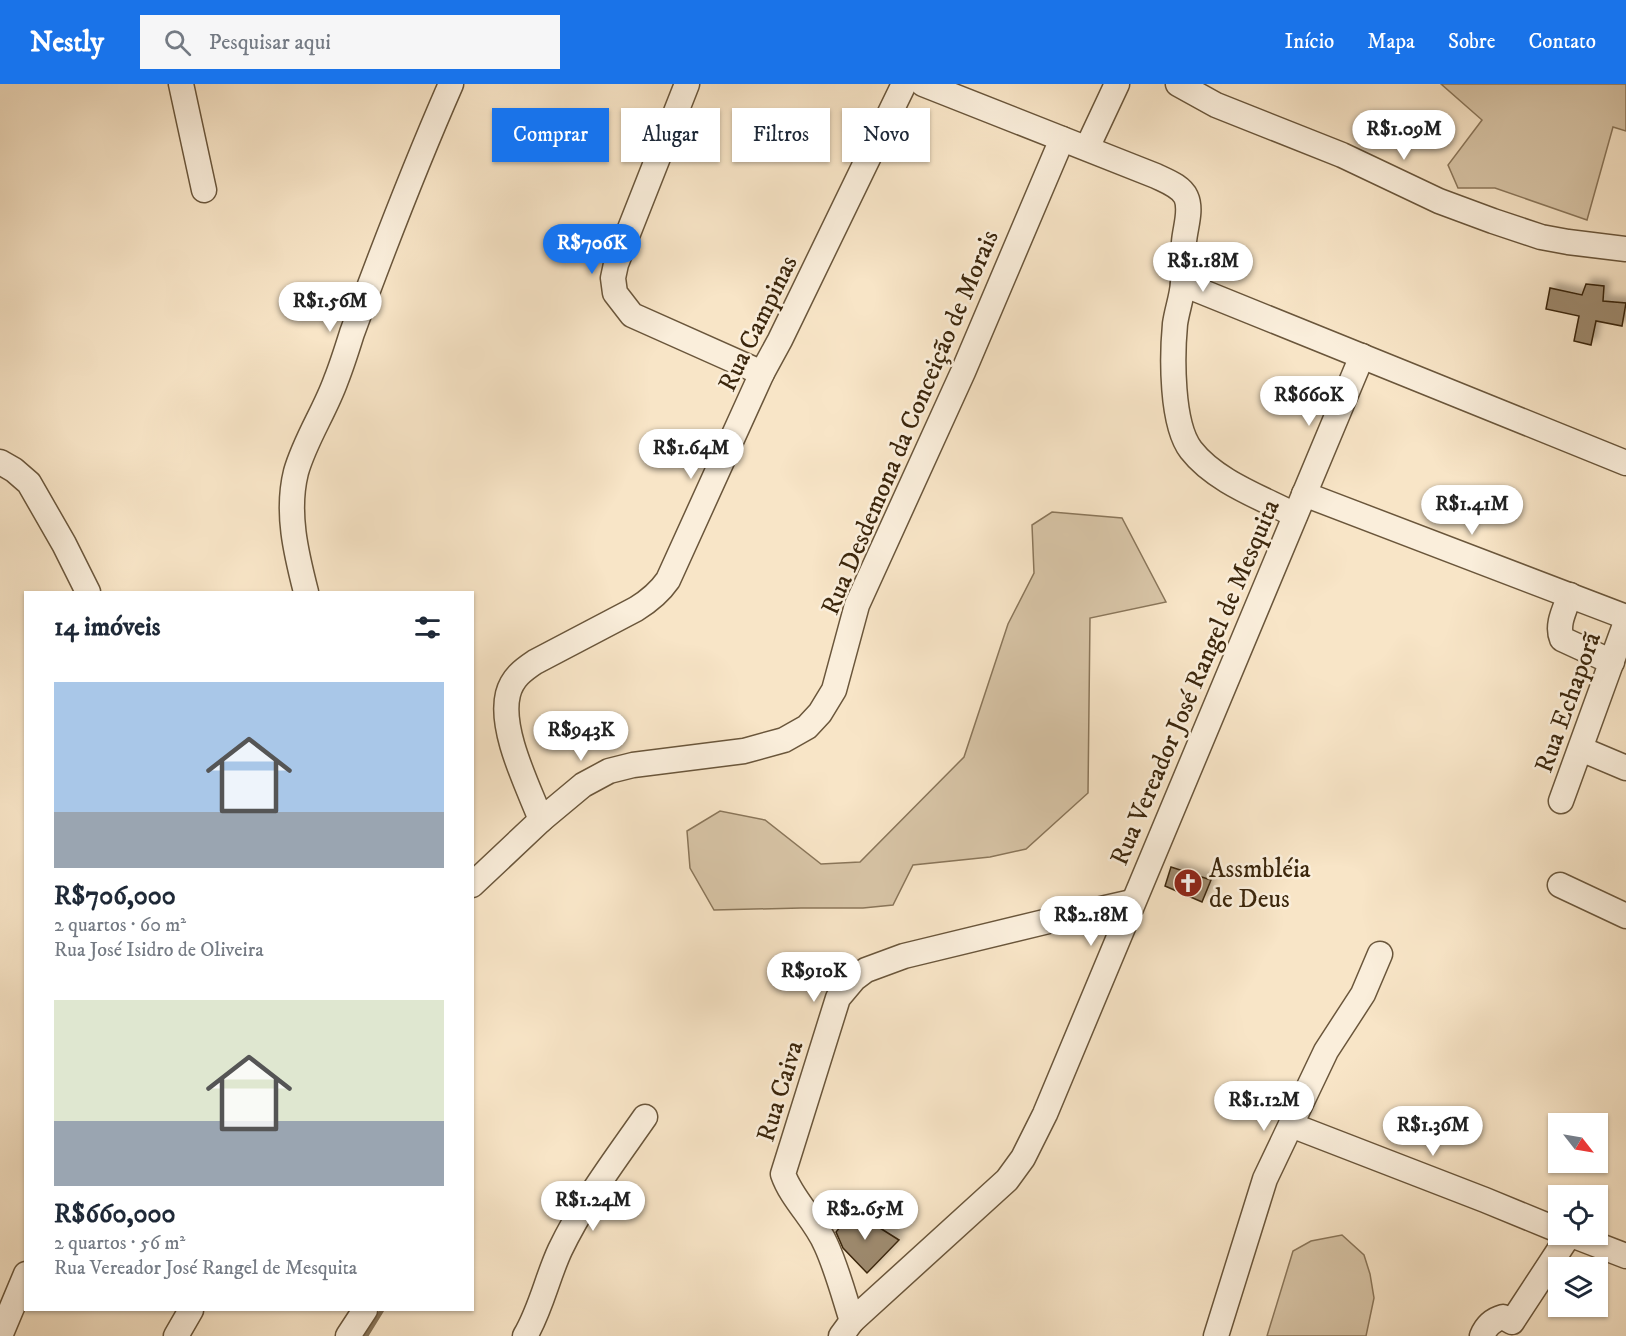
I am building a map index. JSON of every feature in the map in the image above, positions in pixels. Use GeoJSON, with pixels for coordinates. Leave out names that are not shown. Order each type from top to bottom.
{"type":"FeatureCollection","features":[{"type":"Feature","properties":{"kind":"street"},"geometry":{"type":"LineString","coordinates":[[181,84],[204,190]]}},
{"type":"Feature","properties":{"kind":"street"},"geometry":{"type":"LineString","coordinates":[[306,591],[295,545],[291,511],[297,472],[308,441],[336,381],[352,333],[426,142],[451,84]]}},
{"type":"Feature","properties":{"kind":"street"},"geometry":{"type":"LineString","coordinates":[[687,84],[616,264],[613,278],[615,293],[632,315],[762,373]]}},
{"type":"Feature","properties":{"kind":"street","name":"Rua Campinas"},"geometry":{"type":"LineString","coordinates":[[541,820],[512,746],[507,723],[508,694],[514,681],[522,670],[636,609],[660,591],[674,569],[762,373],[904,84]]}},
{"type":"Feature","properties":{"kind":"street"},"geometry":{"type":"LineString","coordinates":[[923,84],[1156,176],[1179,188],[1186,197],[1188,211],[1184,241],[1183,284],[1176,323],[1174,383],[1179,424],[1189,448],[1225,481],[1570,595],[1626,617]]}},
{"type":"Feature","properties":{"kind":"street"},"geometry":{"type":"LineString","coordinates":[[1088,148],[1117,84]]}},
{"type":"Feature","properties":{"kind":"street"},"geometry":{"type":"LineString","coordinates":[[1178,84],[1216,105],[1342,155],[1439,201],[1493,221],[1541,237],[1626,249]]}},
{"type":"Feature","properties":{"kind":"street","name":"Rua Desdemona da Conceição de Morais"},"geometry":{"type":"LineString","coordinates":[[474,883],[541,820],[583,785],[609,771],[633,765],[744,751],[784,740],[807,727],[820,713],[834,690],[857,605],[963,372],[1062,139]]}},
{"type":"Feature","properties":{"kind":"street"},"geometry":{"type":"LineString","coordinates":[[1183,284],[1626,463]]}},
{"type":"Feature","properties":{"kind":"street","name":"Rua Vereador José Rangel de Mesquita"},"geometry":{"type":"LineString","coordinates":[[846,1328],[1007,1180],[1023,1158],[1045,1114],[1362,356]]}},
{"type":"Feature","properties":{"kind":"street"},"geometry":{"type":"LineString","coordinates":[[0,462],[29,483],[88,591]]}},
{"type":"Feature","properties":{"kind":"street"},"geometry":{"type":"LineString","coordinates":[[1570,595],[1560,623],[1559,634],[1562,639],[1612,662]]}},
{"type":"Feature","properties":{"kind":"street","name":"Rua Echaporã"},"geometry":{"type":"LineString","coordinates":[[1561,801],[1626,622]]}},
{"type":"Feature","properties":{"kind":"street"},"geometry":{"type":"LineString","coordinates":[[1581,749],[1626,768]]}},
{"type":"Feature","properties":{"kind":"street"},"geometry":{"type":"LineString","coordinates":[[1560,885],[1626,916]]}},
{"type":"Feature","properties":{"kind":"street","name":"Rua Caiva"},"geometry":{"type":"LineString","coordinates":[[846,1328],[826,1244],[801,1203],[788,1189],[783,1174],[838,998],[854,979],[866,970],[904,956],[1132,902]]}},
{"type":"Feature","properties":{"kind":"street"},"geometry":{"type":"LineString","coordinates":[[1216,1336],[1265,1179],[1326,1051],[1363,994],[1380,954]]}},
{"type":"Feature","properties":{"kind":"street"},"geometry":{"type":"LineString","coordinates":[[525,1336],[538,1309],[559,1252],[576,1218],[645,1117]]}},
{"type":"Feature","properties":{"kind":"street"},"geometry":{"type":"LineString","coordinates":[[1291,1125],[1548,1226]]}},
{"type":"Feature","properties":{"kind":"street"},"geometry":{"type":"LineString","coordinates":[[1482,1336],[1488,1325],[1495,1319],[1503,1317],[1517,1329],[1563,1245]]}},
{"type":"Feature","properties":{"kind":"street"},"geometry":{"type":"LineString","coordinates":[[1596,1245],[1626,1256]]}},
{"type":"Feature","properties":{"kind":"street"},"geometry":{"type":"LineString","coordinates":[[0,1336],[24,1279]]}},
{"type":"Feature","properties":{"kind":"street"},"geometry":{"type":"LineString","coordinates":[[176,1336],[190,1311]]}},
{"type":"Feature","properties":{"kind":"street"},"geometry":{"type":"LineString","coordinates":[[348,1336],[363,1311]]}},
{"type":"Feature","properties":{"kind":"shaded area"},"geometry":{"type":"Polygon","coordinates":[[[1441,84],[1626,84],[1626,131],[1613,127],[1587,220],[1495,188],[1458,188],[1448,165],[1482,120],[1441,84]]]}},
{"type":"Feature","properties":{"kind":"shaded area"},"geometry":{"type":"Polygon","coordinates":[[[1052,512],[1122,518],[1166,602],[1090,618],[1088,793],[1026,849],[990,857],[913,865],[893,905],[863,908],[714,910],[690,868],[687,831],[720,811],[765,820],[821,864],[860,862],[964,757],[1008,624],[1034,573],[1032,525],[1052,512]]]}},
{"type":"Feature","properties":{"kind":"shaded area"},"geometry":{"type":"Polygon","coordinates":[[[1342,1235],[1364,1255],[1370,1274],[1374,1298],[1366,1336],[1267,1336],[1293,1251],[1311,1241],[1342,1235]]]}},
{"type":"Feature","properties":{"kind":"building"},"geometry":{"type":"Polygon","coordinates":[[[1586,284],[1604,286],[1603,301],[1626,303],[1622,326],[1596,321],[1591,345],[1574,341],[1579,316],[1546,309],[1550,288],[1582,295],[1586,284]]]}},
{"type":"Feature","properties":{"kind":"building","name":"Assmbléia de Deus"},"geometry":{"type":"Polygon","coordinates":[[[1171,867],[1211,880],[1202,902],[1165,886],[1171,867]]]}},
{"type":"Feature","properties":{"kind":"building"},"geometry":{"type":"Polygon","coordinates":[[[853,1211],[899,1240],[867,1273],[843,1248],[836,1232],[853,1211]]]}},
{"type":"Feature","properties":{"kind":"waterway"},"geometry":{"type":"LineString","coordinates":[[366,1336],[381,1311]]}},
{"type":"Feature","properties":{"kind":"place","name":"Assmbléia de Deus"},"geometry":{"type":"Point","coordinates":[1188,883]}}]}
